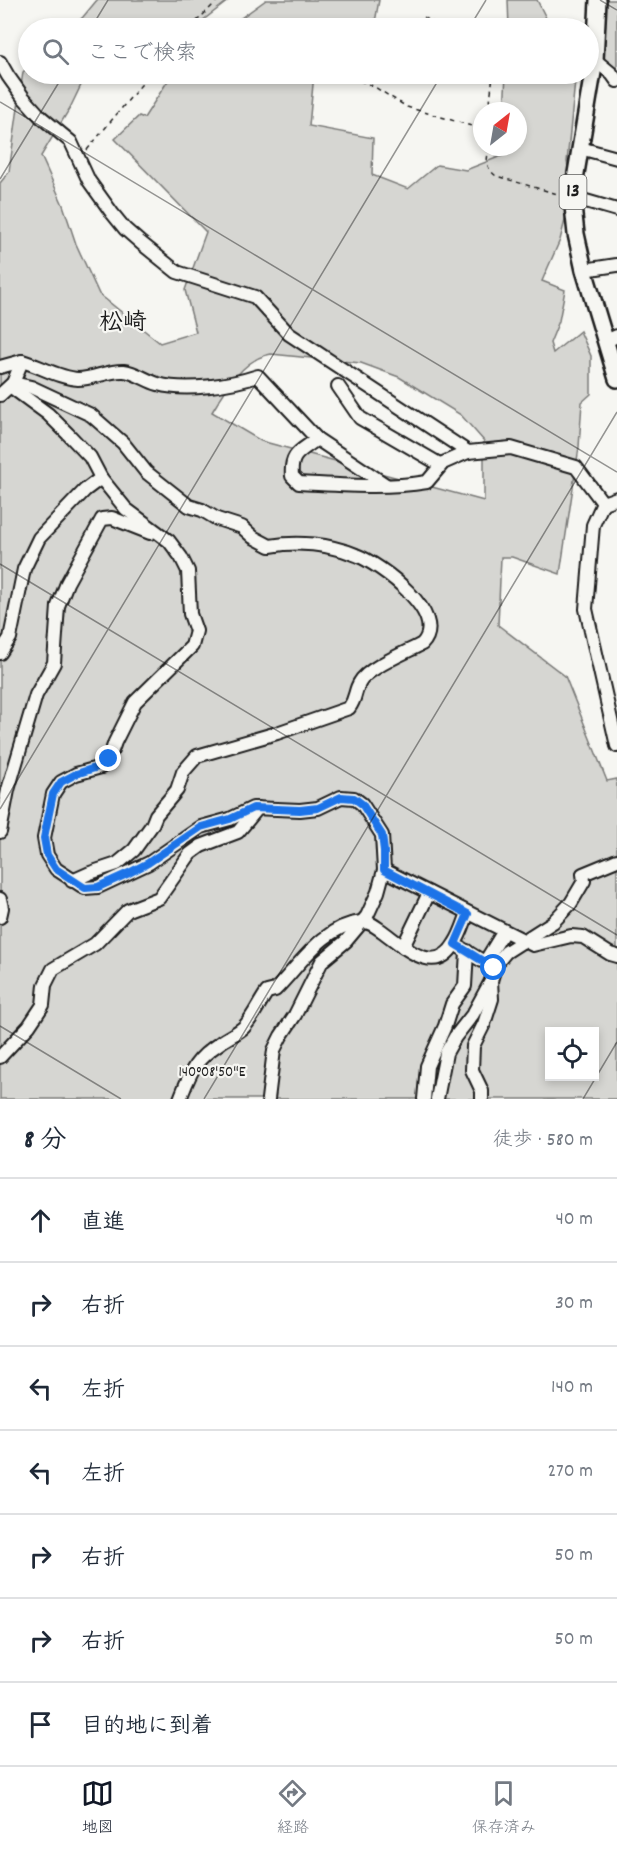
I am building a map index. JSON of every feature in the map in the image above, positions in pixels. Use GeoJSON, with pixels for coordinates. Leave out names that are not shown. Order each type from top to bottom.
{"type":"FeatureCollection","features":[{"type":"Feature","properties":{"kind":"main road","name":"13"},"geometry":{"type":"LineString","coordinates":[[597,18],[598,0]]}},
{"type":"Feature","properties":{"kind":"main road","name":"13"},"geometry":{"type":"LineString","coordinates":[[591,84],[572,197],[576,234],[584,270],[611,338],[617,379]]}},
{"type":"Feature","properties":{"kind":"street"},"geometry":{"type":"LineString","coordinates":[[0,62],[23,97],[41,117],[71,142],[89,181],[125,229],[177,272],[255,297],[289,334],[468,452]]}},
{"type":"Feature","properties":{"kind":"street"},"geometry":{"type":"LineString","coordinates":[[599,63],[617,81]]}},
{"type":"Feature","properties":{"kind":"street"},"geometry":{"type":"LineString","coordinates":[[579,148],[617,158]]}},
{"type":"Feature","properties":{"kind":"street"},"geometry":{"type":"LineString","coordinates":[[572,197],[617,210]]}},
{"type":"Feature","properties":{"kind":"street"},"geometry":{"type":"LineString","coordinates":[[584,270],[617,265]]}},
{"type":"Feature","properties":{"kind":"street"},"geometry":{"type":"LineString","coordinates":[[0,394],[13,383],[22,361]]}},
{"type":"Feature","properties":{"kind":"street"},"geometry":{"type":"LineString","coordinates":[[0,367],[22,361],[79,379],[125,371],[159,385],[181,388],[224,384],[258,376],[317,439],[386,485]]}},
{"type":"Feature","properties":{"kind":"street"},"geometry":{"type":"LineString","coordinates":[[13,383],[14,389],[48,414],[90,457],[101,478],[126,509],[169,541],[181,557],[188,571],[190,614],[196,630],[196,638],[192,646],[135,702],[109,759],[101,766],[76,774],[61,782],[53,794],[44,838],[47,855],[56,869],[72,882],[85,888],[98,887],[148,863],[201,827],[230,819],[253,808],[300,810],[318,808],[341,797],[354,798],[362,804],[382,835],[384,870],[378,892],[366,916],[346,941],[322,961],[295,1016],[281,1036],[274,1050],[268,1099]]}},
{"type":"Feature","properties":{"kind":"street"},"geometry":{"type":"LineString","coordinates":[[13,383],[31,387],[91,415],[123,443],[146,472],[189,506],[242,527],[265,545],[311,543],[355,554],[367,560],[410,592],[429,621],[429,632],[422,645],[369,672],[359,682],[354,701],[348,708],[276,733],[197,756],[183,772],[177,790],[156,815],[152,825],[134,850],[117,864],[72,882]]}},
{"type":"Feature","properties":{"kind":"street"},"geometry":{"type":"LineString","coordinates":[[338,386],[360,417],[441,465]]}},
{"type":"Feature","properties":{"kind":"street"},"geometry":{"type":"LineString","coordinates":[[317,439],[294,456],[291,463],[292,476],[299,483],[386,485],[427,482],[443,463],[468,452],[511,448],[576,467],[603,503]]}},
{"type":"Feature","properties":{"kind":"street"},"geometry":{"type":"LineString","coordinates":[[0,653],[10,638],[24,569],[39,538],[85,490],[101,478]]}},
{"type":"Feature","properties":{"kind":"street"},"geometry":{"type":"LineString","coordinates":[[617,498],[603,503],[593,525],[586,609],[617,746]]}},
{"type":"Feature","properties":{"kind":"street"},"geometry":{"type":"LineString","coordinates":[[0,832],[8,790],[36,694],[54,663],[58,606],[102,519],[112,518],[162,537]]}},
{"type":"Feature","properties":{"kind":"street"},"geometry":{"type":"LineString","coordinates":[[0,1057],[29,1026],[43,1005],[45,985],[53,969],[95,944],[128,910],[159,898],[190,854],[201,846],[238,832],[258,808]]}},
{"type":"Feature","properties":{"kind":"street"},"geometry":{"type":"LineString","coordinates":[[482,1099],[482,1091],[472,1070],[473,1046],[484,1024],[492,999],[490,970],[506,952],[553,922],[571,903],[584,881],[583,874],[617,860]]}},
{"type":"Feature","properties":{"kind":"street"},"geometry":{"type":"LineString","coordinates":[[384,870],[533,945],[571,936],[583,937],[617,956]]}},
{"type":"Feature","properties":{"kind":"street"},"geometry":{"type":"LineString","coordinates":[[403,947],[429,893]]}},
{"type":"Feature","properties":{"kind":"street"},"geometry":{"type":"LineString","coordinates":[[0,899],[2,908],[0,917]]}},
{"type":"Feature","properties":{"kind":"street"},"geometry":{"type":"LineString","coordinates":[[180,1099],[198,1059],[242,1029],[258,1010],[267,992],[275,990],[311,950],[338,928],[361,922],[372,924],[410,953],[427,959],[444,957],[455,944],[468,914]]}},
{"type":"Feature","properties":{"kind":"street"},"geometry":{"type":"LineString","coordinates":[[437,1099],[446,1053],[473,1014],[504,930]]}},
{"type":"Feature","properties":{"kind":"street"},"geometry":{"type":"LineString","coordinates":[[455,944],[490,970]]}},
{"type":"Feature","properties":{"kind":"street"},"geometry":{"type":"LineString","coordinates":[[424,1099],[427,1066],[452,1004],[465,986],[467,951]]}},
{"type":"Feature","properties":{"kind":"path"},"geometry":{"type":"LineString","coordinates":[[199,18],[218,0]]}},
{"type":"Feature","properties":{"kind":"path"},"geometry":{"type":"LineString","coordinates":[[79,160],[142,84]]}},
{"type":"Feature","properties":{"kind":"path"},"geometry":{"type":"LineString","coordinates":[[368,84],[407,107],[473,126]]}},
{"type":"Feature","properties":{"kind":"path"},"geometry":{"type":"LineString","coordinates":[[490,102],[492,84]]}},
{"type":"Feature","properties":{"kind":"path"},"geometry":{"type":"LineString","coordinates":[[487,156],[488,170],[495,176],[572,197]]}},
{"type":"Feature","properties":{"kind":"shaded area"},"geometry":{"type":"Polygon","coordinates":[[[97,0],[229,0],[206,18],[83,17],[97,0]]]}},
{"type":"Feature","properties":{"kind":"shaded area"},"geometry":{"type":"Polygon","coordinates":[[[266,0],[379,0],[376,18],[241,18],[266,0]]]}},
{"type":"Feature","properties":{"kind":"shaded area"},"geometry":{"type":"Polygon","coordinates":[[[508,0],[537,0],[546,18],[509,18],[508,0]]]}},
{"type":"Feature","properties":{"kind":"shaded area"},"geometry":{"type":"Polygon","coordinates":[[[599,0],[617,0],[617,82],[599,60],[599,18],[592,18],[599,0]]]}},
{"type":"Feature","properties":{"kind":"shaded area"},"geometry":{"type":"Polygon","coordinates":[[[21,84],[82,84],[41,156],[63,205],[76,244],[99,294],[160,343],[196,332],[185,290],[206,232],[115,139],[139,116],[144,118],[166,84],[313,84],[309,126],[373,138],[372,175],[408,189],[437,165],[466,170],[501,156],[527,156],[527,102],[504,102],[505,84],[575,84],[567,162],[573,189],[560,240],[542,281],[565,290],[559,321],[550,343],[553,353],[580,331],[591,356],[591,394],[582,402],[579,447],[560,574],[512,557],[501,557],[498,625],[565,676],[607,781],[617,779],[617,1099],[0,1099],[0,183],[9,172],[21,84]],[[271,354],[261,357],[244,368],[229,385],[212,412],[261,441],[484,501],[484,441],[461,415],[399,377],[361,363],[271,354]]]}},
{"type":"Feature","properties":{"kind":"district","name":"松崎"},"geometry":{"type":"Point","coordinates":[123,324]}},
{"type":"Feature","properties":{"kind":"route"},"geometry":{"type":"LineString","coordinates":[[109,759],[101,766],[76,774],[61,782],[53,794],[44,838],[47,855],[56,869],[72,882],[85,888],[98,887],[148,863],[201,827],[230,819],[253,808],[300,810],[318,808],[341,797],[354,798],[362,804],[382,835],[384,870],[468,914],[455,944],[494,968]]}}]}
